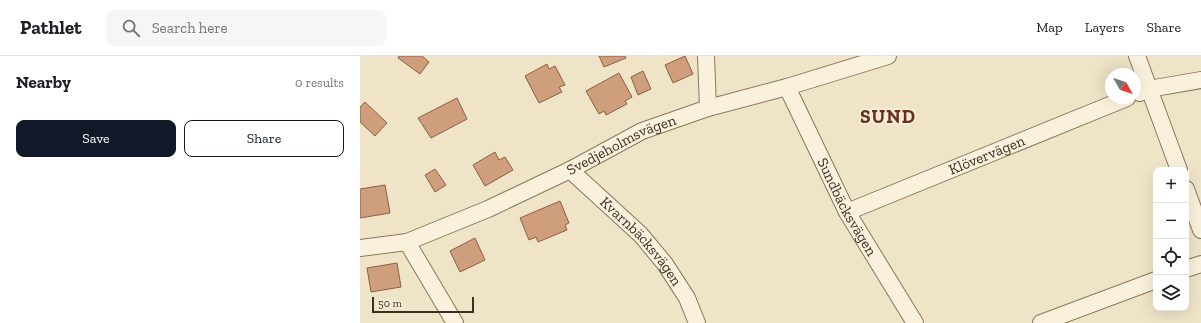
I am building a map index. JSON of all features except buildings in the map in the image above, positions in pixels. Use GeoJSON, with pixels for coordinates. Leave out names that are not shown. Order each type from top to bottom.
{"type":"FeatureCollection","features":[{"type":"Feature","properties":{"kind":"street"},"geometry":{"type":"LineString","coordinates":[[706,56],[708,108]]}},
{"type":"Feature","properties":{"kind":"street"},"geometry":{"type":"LineString","coordinates":[[1137,56],[1142,92],[1178,167]]}},
{"type":"Feature","properties":{"kind":"street","name":"Svedjeholmsvägen"},"geometry":{"type":"LineString","coordinates":[[360,248],[407,242],[488,209],[570,170],[642,131],[708,108],[787,87],[883,57]]}},
{"type":"Feature","properties":{"kind":"street"},"geometry":{"type":"LineString","coordinates":[[1142,92],[1201,80]]}},
{"type":"Feature","properties":{"kind":"street","name":"Sundbäcksvägen"},"geometry":{"type":"LineString","coordinates":[[787,87],[847,212],[915,323]]}},
{"type":"Feature","properties":{"kind":"street","name":"Klövervägen"},"geometry":{"type":"LineString","coordinates":[[847,212],[1112,104]]}},
{"type":"Feature","properties":{"kind":"street","name":"Kvarnbäcksvägen"},"geometry":{"type":"LineString","coordinates":[[570,170],[641,235],[669,270],[687,298],[697,323]]}},
{"type":"Feature","properties":{"kind":"street"},"geometry":{"type":"LineString","coordinates":[[1189,198],[1201,230]]}},
{"type":"Feature","properties":{"kind":"street"},"geometry":{"type":"LineString","coordinates":[[407,242],[455,323]]}},
{"type":"Feature","properties":{"kind":"street"},"geometry":{"type":"LineString","coordinates":[[1189,268],[1201,264]]}},
{"type":"Feature","properties":{"kind":"street"},"geometry":{"type":"LineString","coordinates":[[1041,323],[1153,281]]}},
{"type":"Feature","properties":{"kind":"district","name":"SUND"},"geometry":{"type":"Point","coordinates":[888,116]}}]}
